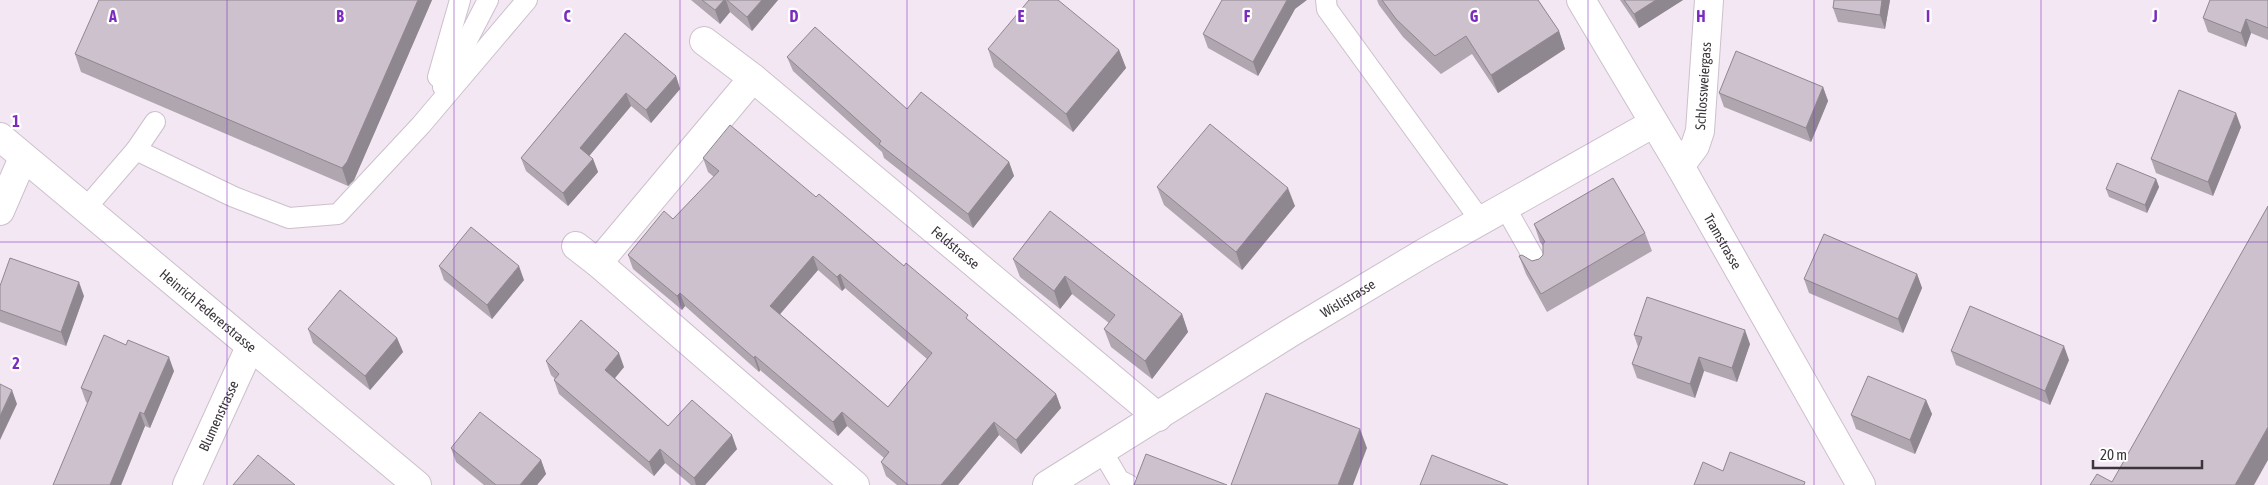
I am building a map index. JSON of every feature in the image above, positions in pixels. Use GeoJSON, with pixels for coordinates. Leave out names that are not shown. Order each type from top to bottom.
{"type":"FeatureCollection","features":[{"type":"Feature","properties":{"kind":"street","name":"Tramstrasse"},"geometry":{"type":"LineString","coordinates":[[1581,0],[1680,166],[1861,485]]}},
{"type":"Feature","properties":{"kind":"street","name":"Schlossweiergass"},"geometry":{"type":"LineString","coordinates":[[1680,166],[1695,146],[1700,131],[1709,0]]}},
{"type":"Feature","properties":{"kind":"street","name":"Feldstrasse"},"geometry":{"type":"LineString","coordinates":[[704,41],[753,78],[1158,417]]}},
{"type":"Feature","properties":{"kind":"street"},"geometry":{"type":"LineString","coordinates":[[598,263],[753,78]]}},
{"type":"Feature","properties":{"kind":"street","name":"Wislistrasse"},"geometry":{"type":"LineString","coordinates":[[1047,485],[1158,417],[1290,332],[1506,206],[1654,123]]}},
{"type":"Feature","properties":{"kind":"street","name":"Heinrich Federerstrasse"},"geometry":{"type":"LineString","coordinates":[[0,137],[416,485]]}},
{"type":"Feature","properties":{"kind":"street"},"geometry":{"type":"LineString","coordinates":[[0,210],[23,158]]}},
{"type":"Feature","properties":{"kind":"street"},"geometry":{"type":"LineString","coordinates":[[576,246],[855,485]]}},
{"type":"Feature","properties":{"kind":"street","name":"Blumenstrasse"},"geometry":{"type":"LineString","coordinates":[[187,485],[250,347]]}},
{"type":"Feature","properties":{"kind":"lane"},"geometry":{"type":"LineString","coordinates":[[426,120],[460,0]]}},
{"type":"Feature","properties":{"kind":"lane"},"geometry":{"type":"LineString","coordinates":[[426,120],[488,0]]}},
{"type":"Feature","properties":{"kind":"lane"},"geometry":{"type":"LineString","coordinates":[[136,150],[234,197],[289,218],[338,214],[426,120],[526,0]]}},
{"type":"Feature","properties":{"kind":"lane"},"geometry":{"type":"LineString","coordinates":[[1326,0],[1326,9],[1481,221]]}},
{"type":"Feature","properties":{"kind":"lane"},"geometry":{"type":"LineString","coordinates":[[86,208],[136,150],[155,122]]}},
{"type":"Feature","properties":{"kind":"lane"},"geometry":{"type":"LineString","coordinates":[[1506,206],[1539,267]]}},
{"type":"Feature","properties":{"kind":"lane"},"geometry":{"type":"LineString","coordinates":[[1102,451],[1119,480],[1129,485]]}},
{"type":"Feature","properties":{"kind":"building"},"geometry":{"type":"Polygon","coordinates":[[[99,0],[418,0],[347,162],[342,168],[75,54],[99,0]]]}},
{"type":"Feature","properties":{"kind":"building"},"geometry":{"type":"Polygon","coordinates":[[[702,0],[724,0],[715,10],[702,0]]]}},
{"type":"Feature","properties":{"kind":"building"},"geometry":{"type":"Polygon","coordinates":[[[727,0],[762,0],[747,17],[727,0]]]}},
{"type":"Feature","properties":{"kind":"building"},"geometry":{"type":"Polygon","coordinates":[[[1029,0],[1058,0],[1119,50],[1066,114],[988,49],[1029,0]]]}},
{"type":"Feature","properties":{"kind":"building"},"geometry":{"type":"Polygon","coordinates":[[[1222,0],[1287,0],[1253,62],[1203,34],[1222,0]]]}},
{"type":"Feature","properties":{"kind":"building"},"geometry":{"type":"Polygon","coordinates":[[[1382,0],[1538,0],[1559,31],[1491,75],[1466,36],[1435,56],[1396,19],[1382,0]]]}},
{"type":"Feature","properties":{"kind":"building"},"geometry":{"type":"Polygon","coordinates":[[[1624,0],[1656,0],[1634,14],[1624,0]]]}},
{"type":"Feature","properties":{"kind":"building"},"geometry":{"type":"Polygon","coordinates":[[[1834,0],[1882,0],[1880,15],[1833,8],[1834,0]]]}},
{"type":"Feature","properties":{"kind":"building"},"geometry":{"type":"Polygon","coordinates":[[[2210,0],[2268,0],[2268,28],[2246,19],[2241,33],[2203,18],[2210,0]]]}},
{"type":"Feature","properties":{"kind":"building"},"geometry":{"type":"Polygon","coordinates":[[[815,27],[907,109],[921,92],[1009,162],[968,214],[879,144],[881,141],[787,57],[815,27]]]}},
{"type":"Feature","properties":{"kind":"building"},"geometry":{"type":"Polygon","coordinates":[[[625,33],[676,76],[646,110],[626,93],[580,148],[593,159],[563,193],[521,158],[625,33]]]}},
{"type":"Feature","properties":{"kind":"building"},"geometry":{"type":"Polygon","coordinates":[[[1736,51],[1823,87],[1806,128],[1719,93],[1736,51]]]}},
{"type":"Feature","properties":{"kind":"building"},"geometry":{"type":"Polygon","coordinates":[[[2179,90],[2236,113],[2208,182],[2151,159],[2179,90]]]}},
{"type":"Feature","properties":{"kind":"building"},"geometry":{"type":"Polygon","coordinates":[[[1210,124],[1288,188],[1236,252],[1157,187],[1210,124]]]}},
{"type":"Feature","properties":{"kind":"building"},"geometry":{"type":"Polygon","coordinates":[[[730,125],[816,197],[819,194],[904,266],[906,263],[968,315],[966,318],[1056,394],[1016,440],[994,422],[941,485],[908,485],[881,462],[889,452],[842,412],[833,422],[755,356],[754,358],[680,293],[677,296],[628,255],[664,211],[673,219],[719,171],[703,158],[730,125]],[[813,256],[770,306],[888,407],[932,353],[840,274],[837,277],[813,256]]]}},
{"type":"Feature","properties":{"kind":"building"},"geometry":{"type":"Polygon","coordinates":[[[2117,163],[2156,179],[2145,205],[2106,189],[2117,163]]]}},
{"type":"Feature","properties":{"kind":"building"},"geometry":{"type":"Polygon","coordinates":[[[1613,178],[1645,233],[1541,294],[1519,256],[1522,255],[1532,261],[1539,259],[1543,255],[1543,243],[1545,242],[1534,224],[1613,178]]]}},
{"type":"Feature","properties":{"kind":"building"},"geometry":{"type":"Polygon","coordinates":[[[2268,206],[2268,427],[2235,485],[2090,485],[2097,474],[2112,482],[2268,206]]]}},
{"type":"Feature","properties":{"kind":"building"},"geometry":{"type":"Polygon","coordinates":[[[1050,211],[1182,314],[1145,361],[1104,329],[1115,315],[1065,276],[1054,291],[1013,259],[1050,211]]]}},
{"type":"Feature","properties":{"kind":"building"},"geometry":{"type":"Polygon","coordinates":[[[471,227],[519,266],[487,305],[439,266],[471,227]]]}},
{"type":"Feature","properties":{"kind":"building"},"geometry":{"type":"Polygon","coordinates":[[[1824,234],[1917,274],[1898,319],[1804,279],[1824,234]]]}},
{"type":"Feature","properties":{"kind":"building"},"geometry":{"type":"Polygon","coordinates":[[[10,258],[79,282],[61,332],[0,310],[0,286],[10,258]]]}},
{"type":"Feature","properties":{"kind":"building"},"geometry":{"type":"Polygon","coordinates":[[[340,290],[397,338],[365,376],[308,329],[340,290]]]}},
{"type":"Feature","properties":{"kind":"building"},"geometry":{"type":"Polygon","coordinates":[[[1647,297],[1745,330],[1732,368],[1699,357],[1690,384],[1632,364],[1642,337],[1634,335],[1647,297]]]}},
{"type":"Feature","properties":{"kind":"building"},"geometry":{"type":"Polygon","coordinates":[[[1970,306],[2064,346],[2045,391],[1951,351],[1970,306]]]}},
{"type":"Feature","properties":{"kind":"building"},"geometry":{"type":"Polygon","coordinates":[[[581,320],[619,353],[605,370],[668,426],[692,400],[732,435],[694,478],[660,449],[649,462],[554,380],[559,374],[546,361],[581,320]]]}},
{"type":"Feature","properties":{"kind":"building"},"geometry":{"type":"Polygon","coordinates":[[[104,335],[126,345],[128,340],[169,357],[144,414],[140,412],[110,485],[53,485],[92,392],[81,388],[104,335]]]}},
{"type":"Feature","properties":{"kind":"building"},"geometry":{"type":"Polygon","coordinates":[[[1868,376],[1926,400],[1910,440],[1851,415],[1868,376]]]}},
{"type":"Feature","properties":{"kind":"building"},"geometry":{"type":"Polygon","coordinates":[[[0,384],[12,390],[0,416],[0,384]]]}},
{"type":"Feature","properties":{"kind":"building"},"geometry":{"type":"Polygon","coordinates":[[[1266,393],[1360,429],[1338,485],[1231,485],[1266,393]]]}},
{"type":"Feature","properties":{"kind":"building"},"geometry":{"type":"Polygon","coordinates":[[[480,412],[541,460],[520,485],[496,485],[451,448],[480,412]]]}},
{"type":"Feature","properties":{"kind":"building"},"geometry":{"type":"Polygon","coordinates":[[[1730,452],[1805,482],[1804,485],[1694,485],[1703,462],[1723,471],[1730,452]]]}},
{"type":"Feature","properties":{"kind":"building"},"geometry":{"type":"Polygon","coordinates":[[[1146,454],[1227,485],[1134,485],[1146,454]]]}},
{"type":"Feature","properties":{"kind":"building"},"geometry":{"type":"Polygon","coordinates":[[[258,455],[295,485],[233,485],[258,455]]]}},
{"type":"Feature","properties":{"kind":"building"},"geometry":{"type":"Polygon","coordinates":[[[1432,455],[1508,485],[1420,485],[1432,455]]]}}]}
